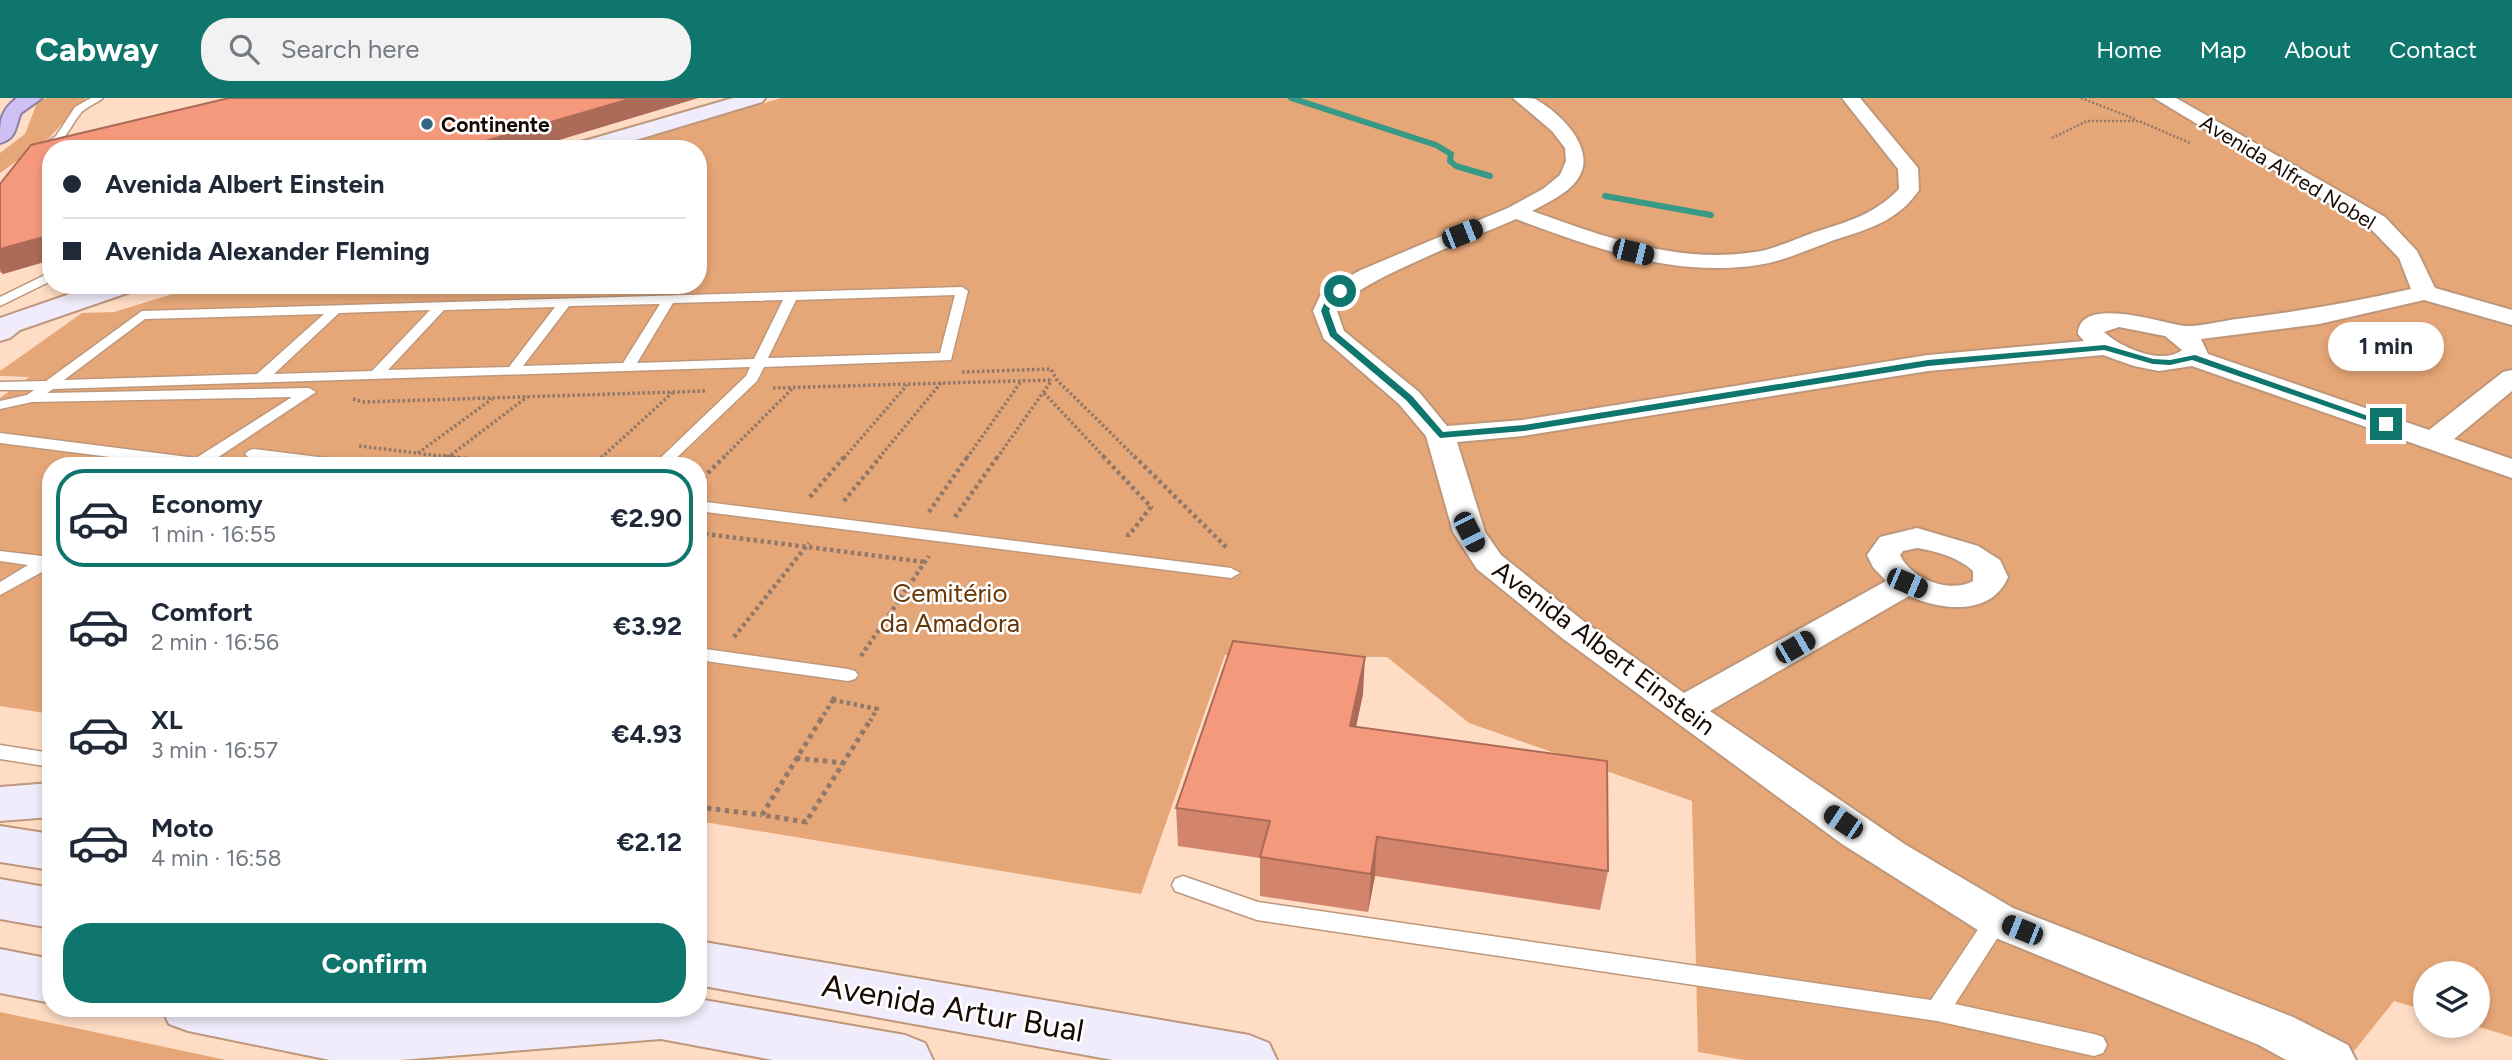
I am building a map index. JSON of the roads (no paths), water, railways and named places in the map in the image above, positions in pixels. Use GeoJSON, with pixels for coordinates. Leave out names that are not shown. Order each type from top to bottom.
{"type":"FeatureCollection","features":[{"type":"Feature","properties":{"kind":"highway"},"geometry":{"type":"LineString","coordinates":[[0,137],[9,126],[8,117],[13,109],[32,98]]}},
{"type":"Feature","properties":{"kind":"street"},"geometry":{"type":"LineString","coordinates":[[613,140],[755,98]]}},
{"type":"Feature","properties":{"kind":"street","name":"Avenida Albert Einstein"},"geometry":{"type":"LineString","coordinates":[[1522,98],[1567,138],[1574,148],[1574,171],[1562,185],[1515,212],[1369,275],[1340,291],[1329,301],[1325,311],[1333,334],[1409,398],[1440,435],[1469,532],[1489,562],[1683,710],[1809,799],[1956,897],[1997,920],[2276,1031],[2331,1060]]}},
{"type":"Feature","properties":{"kind":"street"},"geometry":{"type":"LineString","coordinates":[[1515,212],[1608,245],[1659,258],[1712,263],[1760,258],[1841,231],[1891,210],[1909,190],[1908,168],[1852,98]]}},
{"type":"Feature","properties":{"kind":"street","name":"Avenida Alfred Nobel"},"geometry":{"type":"LineString","coordinates":[[2163,98],[2377,222],[2409,256],[2425,293]]}},
{"type":"Feature","properties":{"kind":"street"},"geometry":{"type":"LineString","coordinates":[[2512,318],[2425,293],[2186,346],[2170,362],[2119,354],[2105,347],[2091,334],[2091,328],[2106,321],[2150,324],[2186,346],[2512,468]]}},
{"type":"Feature","properties":{"kind":"street"},"geometry":{"type":"LineString","coordinates":[[2,315],[73,294]]}},
{"type":"Feature","properties":{"kind":"street"},"geometry":{"type":"LineString","coordinates":[[2,315],[87,294]]}},
{"type":"Feature","properties":{"kind":"street"},"geometry":{"type":"LineString","coordinates":[[1440,435],[1524,428],[1928,363],[2105,347]]}},
{"type":"Feature","properties":{"kind":"street"},"geometry":{"type":"LineString","coordinates":[[2435,440],[2512,378]]}},
{"type":"Feature","properties":{"kind":"street"},"geometry":{"type":"LineString","coordinates":[[1683,710],[1907,583]]}},
{"type":"Feature","properties":{"kind":"street"},"geometry":{"type":"LineString","coordinates":[[0,804],[42,801]]}},
{"type":"Feature","properties":{"kind":"street"},"geometry":{"type":"LineString","coordinates":[[0,844],[42,851]]}},
{"type":"Feature","properties":{"kind":"street"},"geometry":{"type":"LineString","coordinates":[[0,899],[42,906]]}},
{"type":"Feature","properties":{"kind":"street","name":"Avenida Artur Bual"},"geometry":{"type":"LineString","coordinates":[[707,965],[1249,1060]]}},
{"type":"Feature","properties":{"kind":"street"},"geometry":{"type":"LineString","coordinates":[[0,971],[42,979]]}},
{"type":"Feature","properties":{"kind":"street"},"geometry":{"type":"LineString","coordinates":[[234,1017],[350,1040],[587,1017]]}},
{"type":"Feature","properties":{"kind":"street"},"geometry":{"type":"LineString","coordinates":[[350,1040],[392,1017]]}},
{"type":"Feature","properties":{"kind":"street"},"geometry":{"type":"LineString","coordinates":[[667,1017],[905,1060]]}},
{"type":"Feature","properties":{"kind":"lane"},"geometry":{"type":"LineString","coordinates":[[64,140],[78,109],[99,98]]}},
{"type":"Feature","properties":{"kind":"lane"},"geometry":{"type":"LineString","coordinates":[[42,154],[31,161],[42,159]]}},
{"type":"Feature","properties":{"kind":"lane"},"geometry":{"type":"LineString","coordinates":[[2,315],[42,283]]}},
{"type":"Feature","properties":{"kind":"lane"},"geometry":{"type":"LineString","coordinates":[[0,386],[50,385],[376,374],[627,367],[761,362],[946,357],[962,291],[142,315],[50,385],[32,398]]}},
{"type":"Feature","properties":{"kind":"lane"},"geometry":{"type":"LineString","coordinates":[[669,457],[752,378],[792,296]]}},
{"type":"Feature","properties":{"kind":"lane"},"geometry":{"type":"LineString","coordinates":[[627,367],[669,300]]}},
{"type":"Feature","properties":{"kind":"lane"},"geometry":{"type":"LineString","coordinates":[[513,370],[565,303]]}},
{"type":"Feature","properties":{"kind":"lane"},"geometry":{"type":"LineString","coordinates":[[376,374],[440,307]]}},
{"type":"Feature","properties":{"kind":"lane"},"geometry":{"type":"LineString","coordinates":[[261,378],[335,310]]}},
{"type":"Feature","properties":{"kind":"lane"},"geometry":{"type":"LineString","coordinates":[[0,405],[32,398],[309,392],[207,457]]}},
{"type":"Feature","properties":{"kind":"lane"},"geometry":{"type":"LineString","coordinates":[[0,438],[143,457]]}},
{"type":"Feature","properties":{"kind":"lane"},"geometry":{"type":"LineString","coordinates":[[253,454],[277,457]]}},
{"type":"Feature","properties":{"kind":"lane"},"geometry":{"type":"LineString","coordinates":[[707,507],[1231,573]]}},
{"type":"Feature","properties":{"kind":"lane"},"geometry":{"type":"LineString","coordinates":[[0,556],[42,560]]}},
{"type":"Feature","properties":{"kind":"lane"},"geometry":{"type":"LineString","coordinates":[[0,590],[42,565]]}},
{"type":"Feature","properties":{"kind":"lane"},"geometry":{"type":"LineString","coordinates":[[707,655],[848,675]]}},
{"type":"Feature","properties":{"kind":"lane"},"geometry":{"type":"LineString","coordinates":[[0,752],[42,759]]}},
{"type":"Feature","properties":{"kind":"lane"},"geometry":{"type":"LineString","coordinates":[[1183,885],[1257,911],[1937,1011],[2094,1045]]}},
{"type":"Feature","properties":{"kind":"lane"},"geometry":{"type":"LineString","coordinates":[[1937,1011],[1997,920]]}},
{"type":"Feature","properties":{"kind":"waterway"},"geometry":{"type":"LineString","coordinates":[[1291,98],[1436,145],[1451,154],[1450,161],[1456,166],[1490,176]]}},
{"type":"Feature","properties":{"kind":"waterway"},"geometry":{"type":"LineString","coordinates":[[1605,196],[1711,215]]}},
{"type":"Feature","properties":{"kind":"place","name":"Continente"},"geometry":{"type":"Point","coordinates":[427,124]}},
{"type":"Feature","properties":{"kind":"park label","name":"Cemitério da Amadora"},"geometry":{"type":"Point","coordinates":[950,608]}}]}
